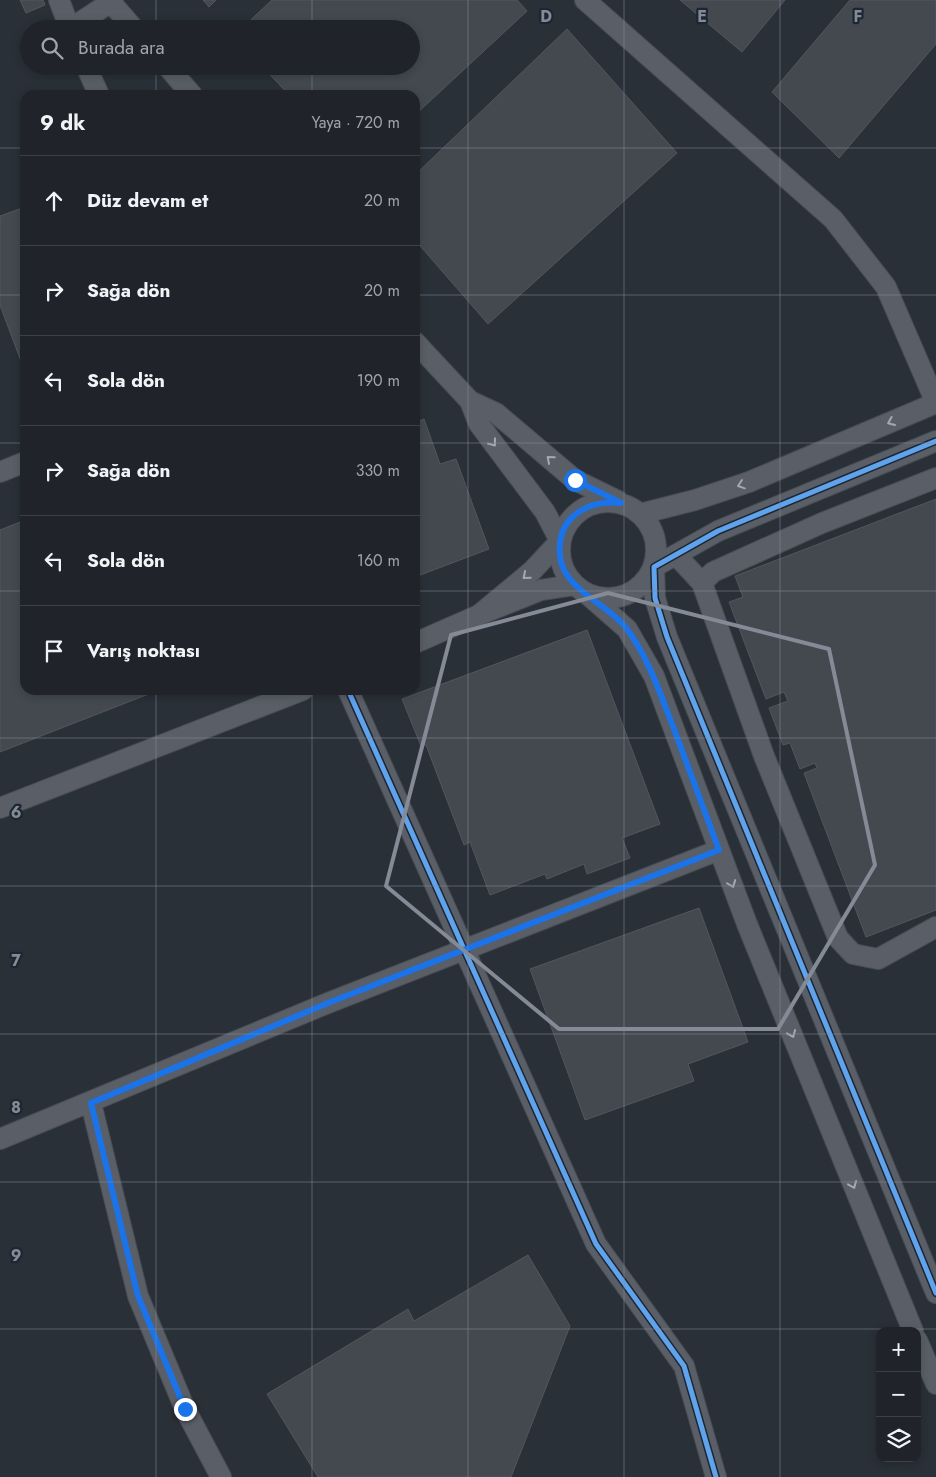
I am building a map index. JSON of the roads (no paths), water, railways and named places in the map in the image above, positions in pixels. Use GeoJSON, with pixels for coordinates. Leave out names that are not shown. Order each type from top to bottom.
{"type":"FeatureCollection","features":[{"type":"Feature","properties":{"kind":"street"},"geometry":{"type":"LineString","coordinates":[[59,0],[67,20]]}},
{"type":"Feature","properties":{"kind":"street"},"geometry":{"type":"LineString","coordinates":[[585,0],[833,219],[886,287],[936,403],[749,482],[695,500],[640,514]]}},
{"type":"Feature","properties":{"kind":"street"},"geometry":{"type":"LineString","coordinates":[[83,20],[110,1],[126,20]]}},
{"type":"Feature","properties":{"kind":"street"},"geometry":{"type":"LineString","coordinates":[[90,75],[97,90]]}},
{"type":"Feature","properties":{"kind":"street"},"geometry":{"type":"LineString","coordinates":[[175,75],[188,90]]}},
{"type":"Feature","properties":{"kind":"street"},"geometry":{"type":"LineString","coordinates":[[420,347],[470,401],[479,424],[545,512],[560,541]]}},
{"type":"Feature","properties":{"kind":"street"},"geometry":{"type":"LineString","coordinates":[[470,401],[496,413],[575,480],[621,503],[640,514],[647,521],[654,535],[657,551],[654,567],[655,598],[667,638],[936,1293]]}},
{"type":"Feature","properties":{"kind":"street"},"geometry":{"type":"LineString","coordinates":[[420,641],[541,590],[581,590],[603,598],[619,598],[634,591],[646,580],[654,567],[718,531],[936,441]]}},
{"type":"Feature","properties":{"kind":"street"},"geometry":{"type":"LineString","coordinates":[[0,472],[20,464]]}},
{"type":"Feature","properties":{"kind":"street"},"geometry":{"type":"LineString","coordinates":[[702,583],[713,572],[822,523],[936,478]]}},
{"type":"Feature","properties":{"kind":"street"},"geometry":{"type":"LineString","coordinates":[[621,503],[605,502],[589,505],[576,513],[565,526],[560,541],[560,557],[564,572],[581,590],[627,629],[654,676],[747,924],[911,1327]]}},
{"type":"Feature","properties":{"kind":"street"},"geometry":{"type":"LineString","coordinates":[[479,615],[532,570],[560,541]]}},
{"type":"Feature","properties":{"kind":"street"},"geometry":{"type":"LineString","coordinates":[[676,554],[702,583],[764,756],[838,938],[853,954],[878,959],[936,927]]}},
{"type":"Feature","properties":{"kind":"street"},"geometry":{"type":"LineString","coordinates":[[0,808],[290,695]]}},
{"type":"Feature","properties":{"kind":"street"},"geometry":{"type":"LineString","coordinates":[[350,695],[596,1244],[684,1366],[716,1477]]}},
{"type":"Feature","properties":{"kind":"street"},"geometry":{"type":"LineString","coordinates":[[0,1139],[91,1103],[328,1003],[719,850]]}},
{"type":"Feature","properties":{"kind":"street"},"geometry":{"type":"LineString","coordinates":[[91,1103],[138,1296],[185,1409],[221,1477]]}},
{"type":"Feature","properties":{"kind":"street"},"geometry":{"type":"LineString","coordinates":[[921,1349],[936,1384]]}}]}
